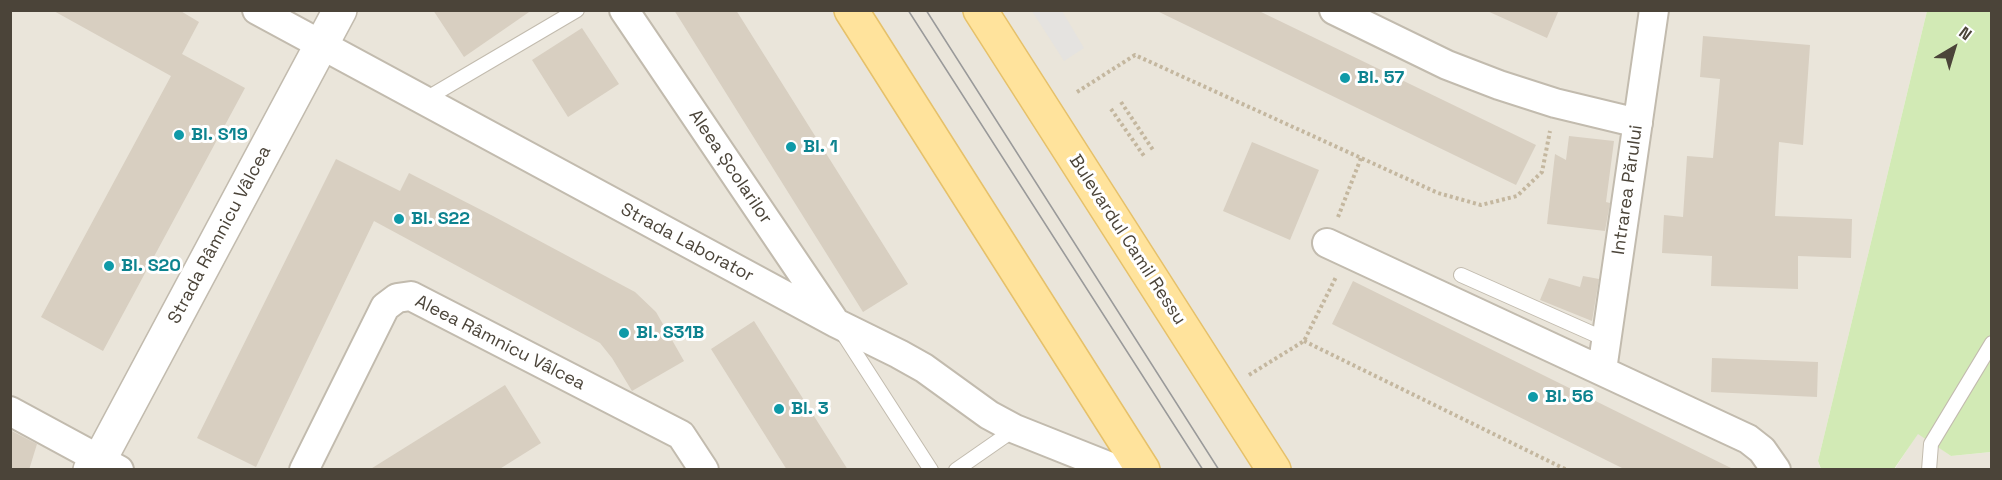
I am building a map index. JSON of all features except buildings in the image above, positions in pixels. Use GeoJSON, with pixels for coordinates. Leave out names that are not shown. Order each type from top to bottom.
{"type":"FeatureCollection","features":[{"type":"Feature","properties":{"kind":"main road"},"geometry":{"type":"LineString","coordinates":[[851,10],[1143,470]]}},
{"type":"Feature","properties":{"kind":"main road","name":"Bulevardul Camil Ressu"},"geometry":{"type":"LineString","coordinates":[[980,10],[1274,470]]}},
{"type":"Feature","properties":{"kind":"street","name":"Strada Laborator"},"geometry":{"type":"LineString","coordinates":[[257,10],[422,101],[924,369],[989,415],[1015,429],[1118,470]]}},
{"type":"Feature","properties":{"kind":"street","name":"Strada Râmnicu Vâlcea"},"geometry":{"type":"LineString","coordinates":[[102,467],[340,10]]}},
{"type":"Feature","properties":{"kind":"street","name":"Aleea Școlarilor"},"geometry":{"type":"LineString","coordinates":[[624,10],[836,323]]}},
{"type":"Feature","properties":{"kind":"street"},"geometry":{"type":"LineString","coordinates":[[1334,10],[1447,65],[1555,103],[1638,123]]}},
{"type":"Feature","properties":{"kind":"street","name":"Intrarea Părului"},"geometry":{"type":"LineString","coordinates":[[1602,370],[1654,10]]}},
{"type":"Feature","properties":{"kind":"street"},"geometry":{"type":"LineString","coordinates":[[1338,248],[1748,439],[1762,450],[1776,470]]}},
{"type":"Feature","properties":{"kind":"street","name":"Aleea Râmnicu Vâlcea"},"geometry":{"type":"LineString","coordinates":[[304,470],[385,307],[397,298],[411,296],[681,435],[704,470]]}},
{"type":"Feature","properties":{"kind":"street"},"geometry":{"type":"LineString","coordinates":[[10,411],[102,467]]}},
{"type":"Feature","properties":{"kind":"lane"},"geometry":{"type":"LineString","coordinates":[[422,101],[577,10]]}},
{"type":"Feature","properties":{"kind":"lane"},"geometry":{"type":"LineString","coordinates":[[1461,275],[1607,340]]}},
{"type":"Feature","properties":{"kind":"lane"},"geometry":{"type":"LineString","coordinates":[[836,323],[931,470]]}},
{"type":"Feature","properties":{"kind":"lane"},"geometry":{"type":"LineString","coordinates":[[1929,470],[1931,444],[1992,343]]}},
{"type":"Feature","properties":{"kind":"lane"},"geometry":{"type":"LineString","coordinates":[[956,470],[1015,429]]}},
{"type":"Feature","properties":{"kind":"path"},"geometry":{"type":"LineString","coordinates":[[1077,92],[1135,55],[1438,193],[1481,205],[1517,196],[1542,172],[1555,103]]}},
{"type":"Feature","properties":{"kind":"path"},"geometry":{"type":"LineString","coordinates":[[1121,102],[1153,150]]}},
{"type":"Feature","properties":{"kind":"path"},"geometry":{"type":"LineString","coordinates":[[1111,109],[1144,156]]}},
{"type":"Feature","properties":{"kind":"path"},"geometry":{"type":"LineString","coordinates":[[1225,391],[1304,341],[1338,248],[1361,158]]}},
{"type":"Feature","properties":{"kind":"path"},"geometry":{"type":"LineString","coordinates":[[1304,341],[1567,470]]}},
{"type":"Feature","properties":{"kind":"shaded area"},"geometry":{"type":"Polygon","coordinates":[[[10,11],[1927,11],[1818,461],[1821,470],[11,469],[10,11]]]}},
{"type":"Feature","properties":{"kind":"shaded area"},"geometry":{"type":"Polygon","coordinates":[[[1032,11],[1062,11],[1084,48],[1064,61],[1032,11]]]}},
{"type":"Feature","properties":{"kind":"shaded area"},"geometry":{"type":"Polygon","coordinates":[[[1918,433],[1951,456],[1991,452],[1991,469],[1894,470],[1918,433]]]}},
{"type":"Feature","properties":{"kind":"green space"},"geometry":{"type":"Polygon","coordinates":[[[1927,11],[1991,11],[1991,452],[1951,456],[1918,434],[1894,469],[1821,469],[1818,461],[1927,11]]]}},
{"type":"Feature","properties":{"kind":"tram line"},"geometry":{"type":"LineString","coordinates":[[908,10],[1203,470]]}},
{"type":"Feature","properties":{"kind":"tram line"},"geometry":{"type":"LineString","coordinates":[[926,10],[1219,470]]}},
{"type":"Feature","properties":{"kind":"place","name":"Bl. 57"},"geometry":{"type":"Point","coordinates":[1345,78]}},
{"type":"Feature","properties":{"kind":"place","name":"Bl. S19"},"geometry":{"type":"Point","coordinates":[179,135]}},
{"type":"Feature","properties":{"kind":"place","name":"Bl. 1"},"geometry":{"type":"Point","coordinates":[791,147]}},
{"type":"Feature","properties":{"kind":"place","name":"Bl. S22"},"geometry":{"type":"Point","coordinates":[399,219]}},
{"type":"Feature","properties":{"kind":"place","name":"Bl. S20"},"geometry":{"type":"Point","coordinates":[109,266]}},
{"type":"Feature","properties":{"kind":"place","name":"Bl. S31B"},"geometry":{"type":"Point","coordinates":[624,333]}},
{"type":"Feature","properties":{"kind":"place","name":"Bl. 56"},"geometry":{"type":"Point","coordinates":[1533,397]}},
{"type":"Feature","properties":{"kind":"place","name":"Bl. 3"},"geometry":{"type":"Point","coordinates":[779,409]}}]}
